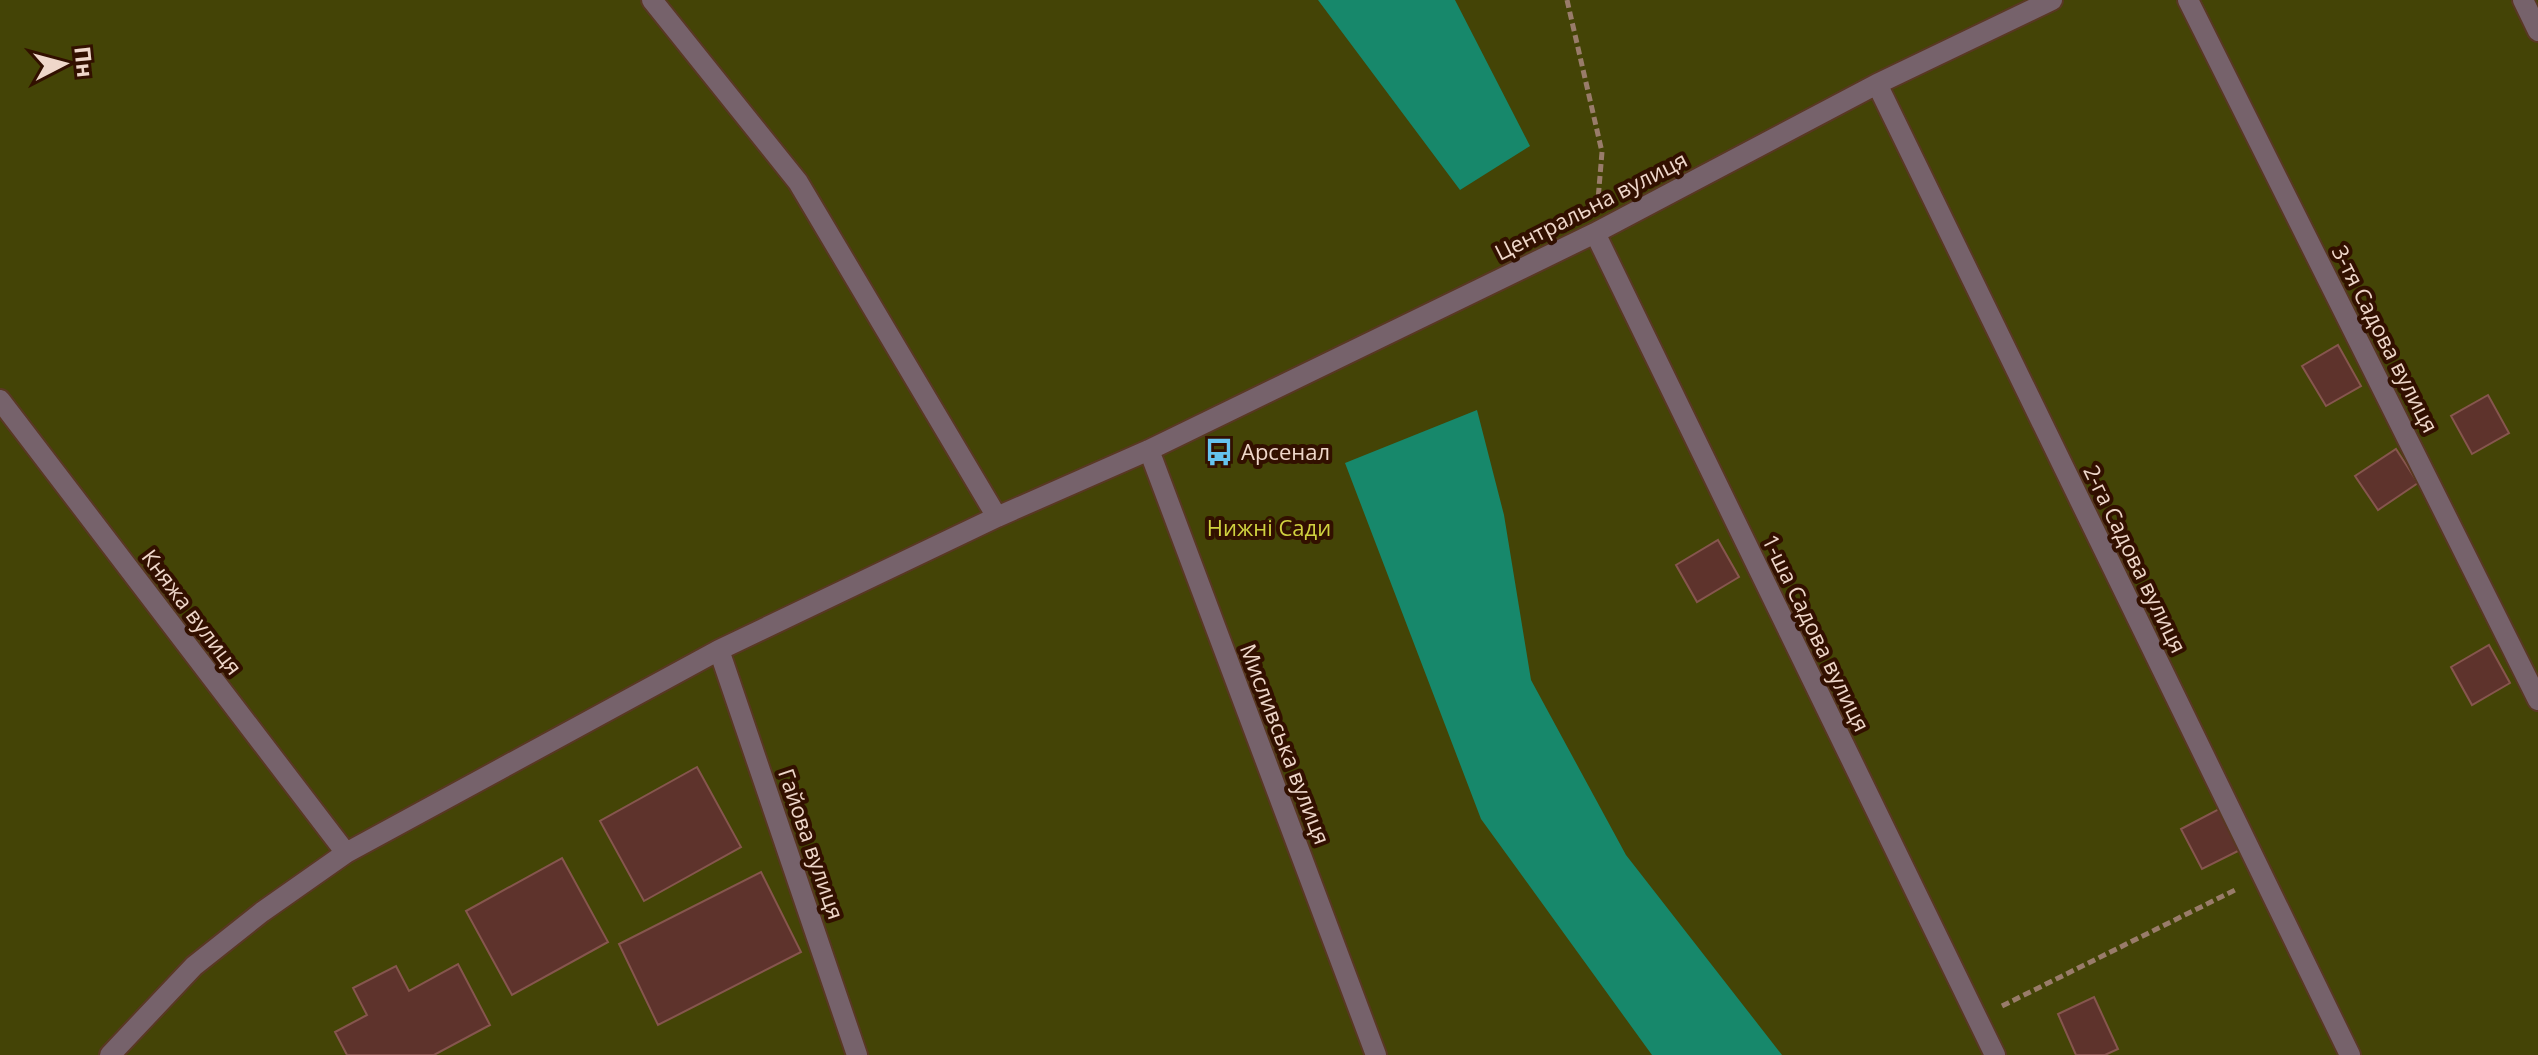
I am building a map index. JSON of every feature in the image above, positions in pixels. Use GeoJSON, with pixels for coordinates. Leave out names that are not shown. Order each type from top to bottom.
{"type":"FeatureCollection","features":[{"type":"Feature","properties":{"kind":"street"},"geometry":{"type":"LineString","coordinates":[[652,0],[798,182],[997,517]]}},
{"type":"Feature","properties":{"kind":"street","name":"Центральна вулиця"},"geometry":{"type":"LineString","coordinates":[[110,1055],[194,966],[262,912],[346,853],[719,650],[997,517],[1149,450],[1595,233],[1877,84],[2052,0]]}},
{"type":"Feature","properties":{"kind":"street","name":"3-тя Садова вулиця"},"geometry":{"type":"LineString","coordinates":[[2188,0],[2538,700]]}},
{"type":"Feature","properties":{"kind":"street"},"geometry":{"type":"LineString","coordinates":[[2523,0],[2538,31]]}},
{"type":"Feature","properties":{"kind":"street","name":"2-га Садова вулиця"},"geometry":{"type":"LineString","coordinates":[[1877,84],[2350,1055]]}},
{"type":"Feature","properties":{"kind":"street","name":"1-ша Садова вулиця"},"geometry":{"type":"LineString","coordinates":[[1595,233],[1995,1055]]}},
{"type":"Feature","properties":{"kind":"street","name":"Княжа вулиця"},"geometry":{"type":"LineString","coordinates":[[0,400],[346,853]]}},
{"type":"Feature","properties":{"kind":"street","name":"Мисливська вулиця"},"geometry":{"type":"LineString","coordinates":[[1149,450],[1376,1055]]}},
{"type":"Feature","properties":{"kind":"street","name":"Гайова вулиця"},"geometry":{"type":"LineString","coordinates":[[719,650],[857,1055]]}},
{"type":"Feature","properties":{"kind":"path"},"geometry":{"type":"LineString","coordinates":[[1567,0],[1602,152],[1595,233]]}},
{"type":"Feature","properties":{"kind":"path"},"geometry":{"type":"LineString","coordinates":[[1977,1018],[2263,876]]}},
{"type":"Feature","properties":{"kind":"green space","name":"Нижні Сади"},"geometry":{"type":"Polygon","coordinates":[[[0,0],[2538,0],[2538,1055],[0,1055],[0,0]]]}},
{"type":"Feature","properties":{"kind":"shaded area"},"geometry":{"type":"Polygon","coordinates":[[[1318,0],[1455,0],[1530,146],[1460,190],[1318,0]]]}},
{"type":"Feature","properties":{"kind":"shaded area"},"geometry":{"type":"Polygon","coordinates":[[[1477,410],[1504,515],[1531,680],[1626,855],[1782,1055],[1652,1055],[1481,819],[1345,463],[1477,410]]]}},
{"type":"Feature","properties":{"kind":"building"},"geometry":{"type":"Polygon","coordinates":[[[2338,345],[2361,386],[2326,406],[2302,366],[2338,345]]]}},
{"type":"Feature","properties":{"kind":"building"},"geometry":{"type":"Polygon","coordinates":[[[2488,395],[2509,433],[2472,454],[2451,416],[2488,395]]]}},
{"type":"Feature","properties":{"kind":"building"},"geometry":{"type":"Polygon","coordinates":[[[2396,449],[2418,483],[2378,510],[2355,476],[2396,449]]]}},
{"type":"Feature","properties":{"kind":"building"},"geometry":{"type":"Polygon","coordinates":[[[1718,540],[1739,577],[1697,602],[1676,565],[1718,540]]]}},
{"type":"Feature","properties":{"kind":"building"},"geometry":{"type":"Polygon","coordinates":[[[2489,645],[2510,683],[2472,705],[2451,667],[2489,645]]]}},
{"type":"Feature","properties":{"kind":"building"},"geometry":{"type":"Polygon","coordinates":[[[697,767],[741,847],[644,901],[600,821],[697,767]]]}},
{"type":"Feature","properties":{"kind":"building"},"geometry":{"type":"Polygon","coordinates":[[[2219,809],[2240,850],[2202,869],[2181,829],[2219,809]]]}},
{"type":"Feature","properties":{"kind":"building"},"geometry":{"type":"Polygon","coordinates":[[[562,858],[608,942],[512,995],[466,911],[562,858]]]}},
{"type":"Feature","properties":{"kind":"building"},"geometry":{"type":"Polygon","coordinates":[[[761,872],[801,952],[658,1025],[619,944],[761,872]]]}},
{"type":"Feature","properties":{"kind":"building"},"geometry":{"type":"Polygon","coordinates":[[[458,964],[490,1025],[434,1055],[347,1055],[335,1032],[367,1015],[353,988],[396,966],[409,991],[458,964]]]}},
{"type":"Feature","properties":{"kind":"building"},"geometry":{"type":"Polygon","coordinates":[[[2094,997],[2118,1049],[2105,1055],[2076,1055],[2058,1014],[2094,997]]]}},
{"type":"Feature","properties":{"kind":"place","name":"Арсенал"},"geometry":{"type":"Point","coordinates":[1219,452]}}]}
